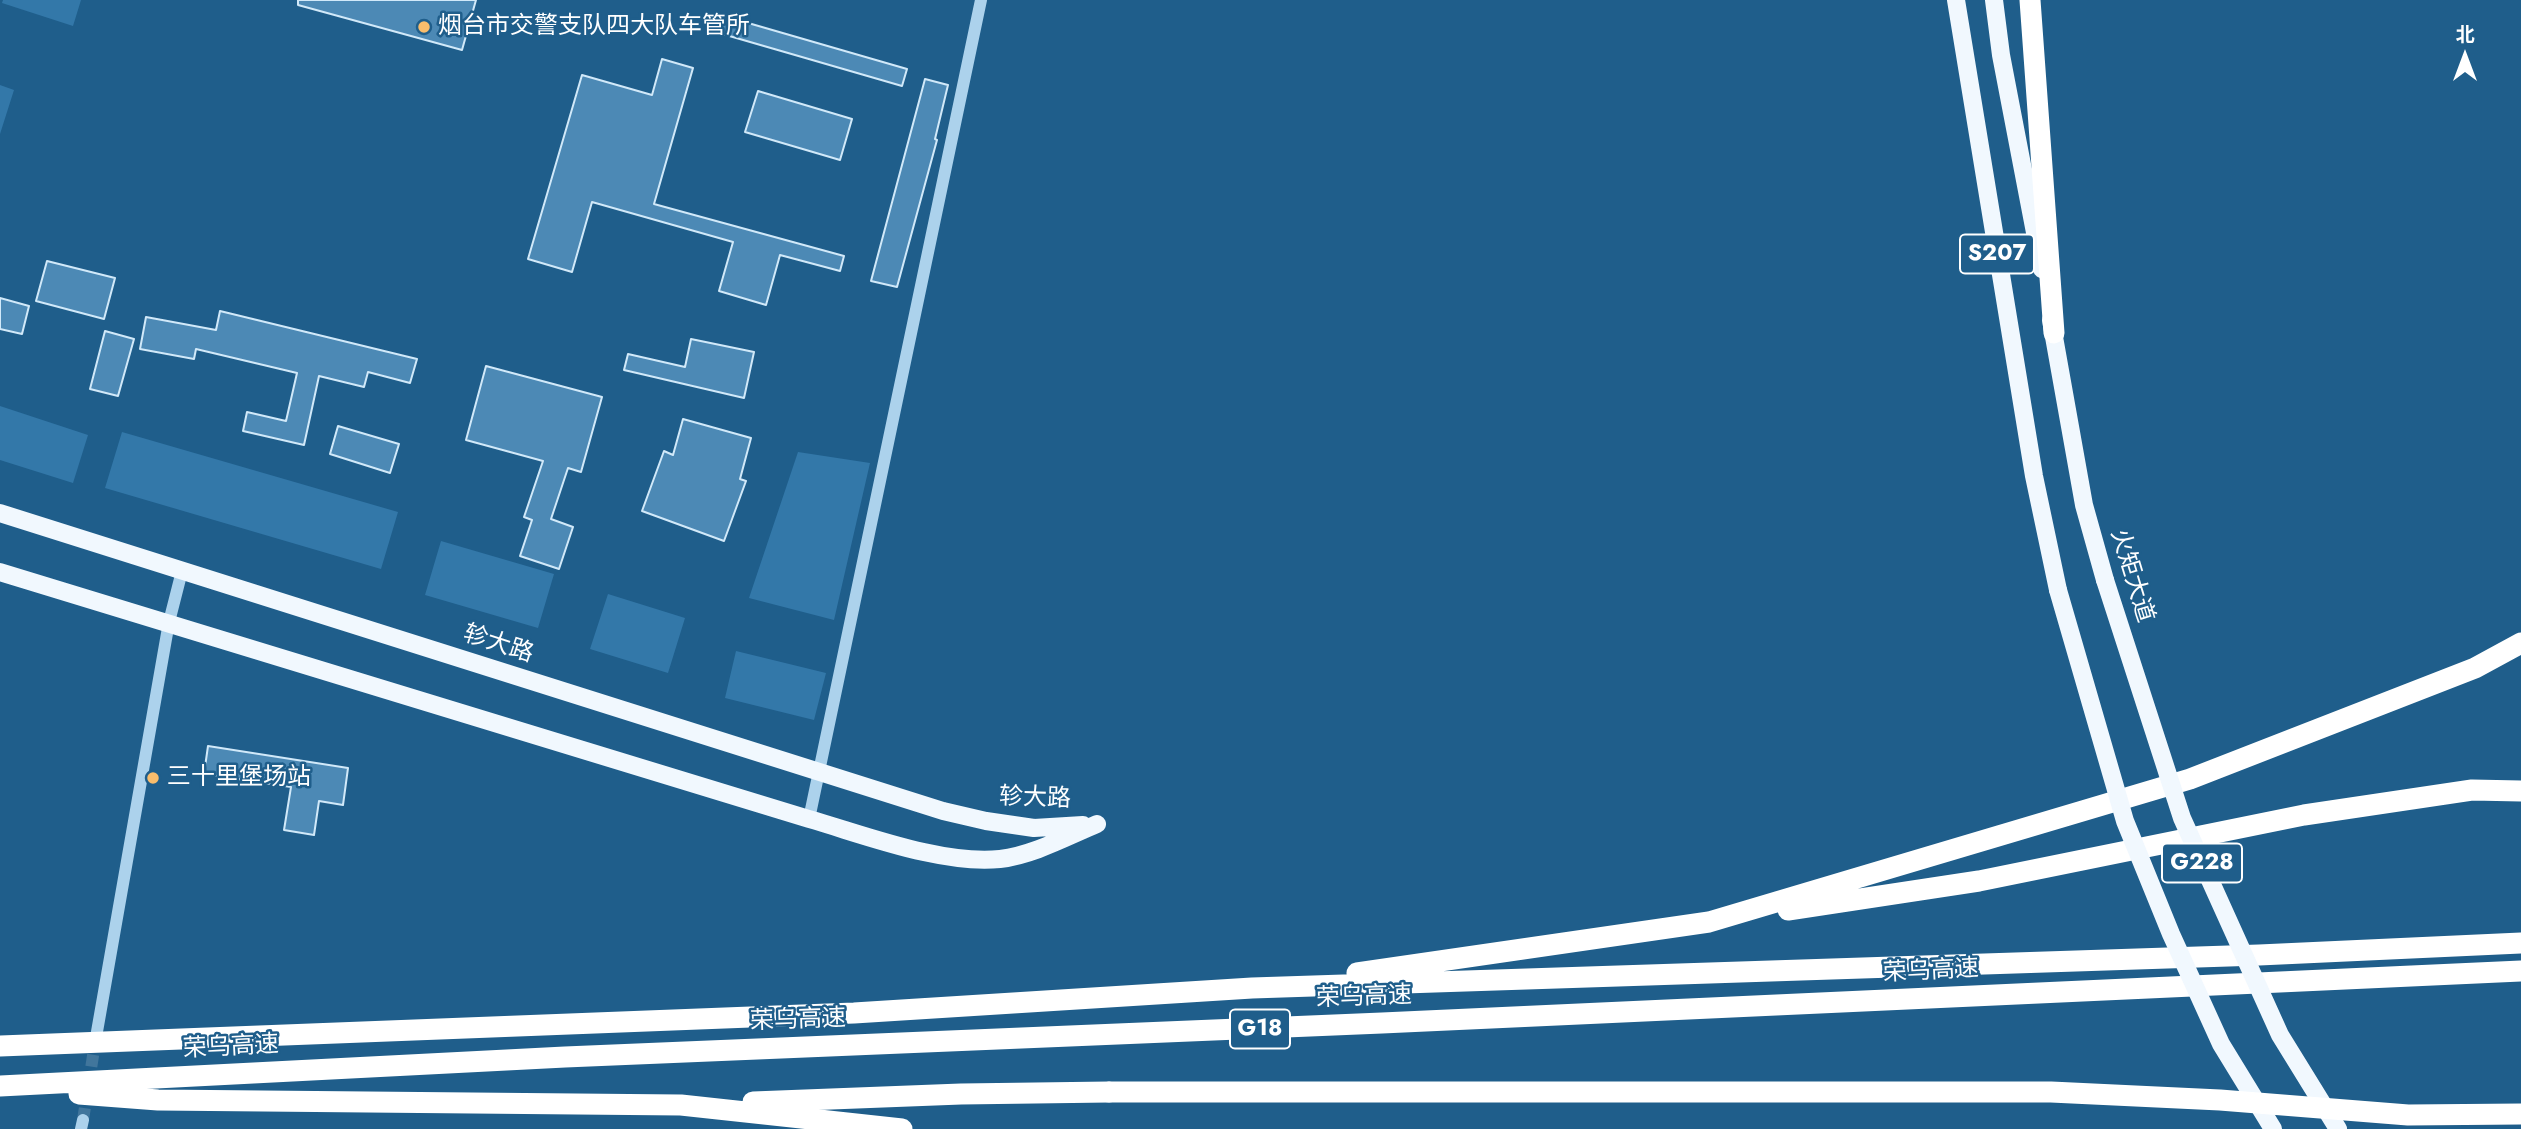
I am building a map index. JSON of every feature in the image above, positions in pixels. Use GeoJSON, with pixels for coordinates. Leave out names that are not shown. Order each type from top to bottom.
{"type":"FeatureCollection","features":[{"type":"Feature","properties":{"kind":"highway"},"geometry":{"type":"LineString","coordinates":[[2030,0],[2054,333]]}},
{"type":"Feature","properties":{"kind":"highway"},"geometry":{"type":"LineString","coordinates":[[1709,922],[2190,779],[2475,668],[2521,643]]}},
{"type":"Feature","properties":{"kind":"highway"},"geometry":{"type":"LineString","coordinates":[[1252,988],[1979,881],[2304,815],[2472,790],[2521,791]]}},
{"type":"Feature","properties":{"kind":"highway","name":"荣乌高速"},"geometry":{"type":"LineString","coordinates":[[0,1046],[854,1013],[1252,988],[2245,956],[2521,943]]}},
{"type":"Feature","properties":{"kind":"highway","name":"荣乌高速"},"geometry":{"type":"LineString","coordinates":[[0,1087],[579,1057],[1396,1023],[2521,971]]}},
{"type":"Feature","properties":{"kind":"highway"},"geometry":{"type":"LineString","coordinates":[[0,1087],[158,1100],[681,1104],[961,1094],[1109,1092],[2051,1092],[2220,1100],[2408,1115],[2521,1114]]}},
{"type":"Feature","properties":{"kind":"highway"},"geometry":{"type":"LineString","coordinates":[[681,1104],[902,1129]]}},
{"type":"Feature","properties":{"kind":"main road","name":"S207"},"geometry":{"type":"LineString","coordinates":[[1956,0],[2034,476],[2042,507]]}},
{"type":"Feature","properties":{"kind":"main road","name":"火矩大道"},"geometry":{"type":"LineString","coordinates":[[1994,0],[2001,55],[2084,505],[2105,580],[2182,818],[2280,1035],[2338,1129]]}},
{"type":"Feature","properties":{"kind":"main road","name":"G228"},"geometry":{"type":"LineString","coordinates":[[2042,507],[2058,590],[2125,821],[2171,934],[2221,1044],[2273,1129]]}},
{"type":"Feature","properties":{"kind":"main road","name":"轸大路"},"geometry":{"type":"LineString","coordinates":[[0,513],[943,811],[1034,828],[1097,824],[1027,852],[1000,859],[975,859],[926,852],[809,819],[0,572]]}},
{"type":"Feature","properties":{"kind":"street"},"geometry":{"type":"LineString","coordinates":[[809,819],[981,0]]}},
{"type":"Feature","properties":{"kind":"street"},"geometry":{"type":"LineString","coordinates":[[95,1043],[169,622],[182,570]]}},
{"type":"Feature","properties":{"kind":"shaded area"},"geometry":{"type":"Polygon","coordinates":[[[3,0],[81,0],[73,26],[2,3],[3,0]]]}},
{"type":"Feature","properties":{"kind":"shaded area"},"geometry":{"type":"Polygon","coordinates":[[[0,85],[14,90],[0,134],[0,85]]]}},
{"type":"Feature","properties":{"kind":"shaded area"},"geometry":{"type":"Polygon","coordinates":[[[0,406],[88,435],[73,483],[0,460],[0,406]]]}},
{"type":"Feature","properties":{"kind":"shaded area"},"geometry":{"type":"Polygon","coordinates":[[[122,432],[398,512],[381,569],[105,488],[122,432]]]}},
{"type":"Feature","properties":{"kind":"shaded area"},"geometry":{"type":"Polygon","coordinates":[[[798,452],[870,463],[834,620],[749,598],[798,452]]]}},
{"type":"Feature","properties":{"kind":"shaded area"},"geometry":{"type":"Polygon","coordinates":[[[441,541],[554,574],[538,628],[425,595],[441,541]]]}},
{"type":"Feature","properties":{"kind":"shaded area"},"geometry":{"type":"Polygon","coordinates":[[[608,594],[685,618],[668,673],[590,649],[608,594]]]}},
{"type":"Feature","properties":{"kind":"shaded area"},"geometry":{"type":"Polygon","coordinates":[[[736,651],[826,673],[814,720],[725,698],[736,651]]]}},
{"type":"Feature","properties":{"kind":"building","name":"烟台市交警支队四大队车管所"},"geometry":{"type":"Polygon","coordinates":[[[298,0],[476,0],[462,50],[298,5],[298,0]]]}},
{"type":"Feature","properties":{"kind":"building"},"geometry":{"type":"Polygon","coordinates":[[[724,16],[907,69],[902,86],[719,33],[724,16]]]}},
{"type":"Feature","properties":{"kind":"building"},"geometry":{"type":"Polygon","coordinates":[[[662,59],[693,68],[654,204],[844,256],[840,271],[780,255],[766,305],[719,291],[733,242],[592,202],[572,272],[528,259],[582,75],[652,95],[662,59]]]}},
{"type":"Feature","properties":{"kind":"building"},"geometry":{"type":"Polygon","coordinates":[[[925,79],[948,85],[935,139],[937,140],[897,287],[871,281],[925,79]]]}},
{"type":"Feature","properties":{"kind":"building"},"geometry":{"type":"Polygon","coordinates":[[[758,91],[852,119],[840,160],[745,132],[758,91]]]}},
{"type":"Feature","properties":{"kind":"building"},"geometry":{"type":"Polygon","coordinates":[[[47,261],[115,278],[104,319],[36,301],[47,261]]]}},
{"type":"Feature","properties":{"kind":"building"},"geometry":{"type":"Polygon","coordinates":[[[0,298],[29,306],[22,334],[0,329],[0,298]]]}},
{"type":"Feature","properties":{"kind":"building"},"geometry":{"type":"Polygon","coordinates":[[[220,311],[417,359],[410,383],[368,372],[364,387],[319,376],[304,445],[243,431],[247,412],[286,421],[297,373],[196,349],[194,359],[140,349],[146,317],[216,330],[220,311]]]}},
{"type":"Feature","properties":{"kind":"building"},"geometry":{"type":"Polygon","coordinates":[[[105,331],[134,339],[118,396],[90,389],[105,331]]]}},
{"type":"Feature","properties":{"kind":"building"},"geometry":{"type":"Polygon","coordinates":[[[691,339],[754,352],[744,398],[624,370],[628,354],[685,367],[691,339]]]}},
{"type":"Feature","properties":{"kind":"building"},"geometry":{"type":"Polygon","coordinates":[[[486,366],[602,397],[581,472],[568,468],[551,519],[573,527],[559,569],[520,556],[532,520],[524,517],[543,461],[466,440],[486,366]]]}},
{"type":"Feature","properties":{"kind":"building"},"geometry":{"type":"Polygon","coordinates":[[[683,419],[751,438],[740,479],[746,481],[724,541],[642,511],[664,451],[673,455],[683,419]]]}},
{"type":"Feature","properties":{"kind":"building"},"geometry":{"type":"Polygon","coordinates":[[[338,426],[399,444],[390,473],[330,454],[338,426]]]}},
{"type":"Feature","properties":{"kind":"building"},"geometry":{"type":"Polygon","coordinates":[[[208,746],[348,768],[343,805],[319,801],[314,835],[284,830],[291,787],[204,774],[208,746]]]}},
{"type":"Feature","properties":{"kind":"tunnel"},"geometry":{"type":"LineString","coordinates":[[83,1120],[95,1043]]}},
{"type":"Feature","properties":{"kind":"place","name":"烟台市交警支队四大队车管所"},"geometry":{"type":"Point","coordinates":[424,27]}},
{"type":"Feature","properties":{"kind":"place","name":"三十里堡场站"},"geometry":{"type":"Point","coordinates":[153,778]}}]}
